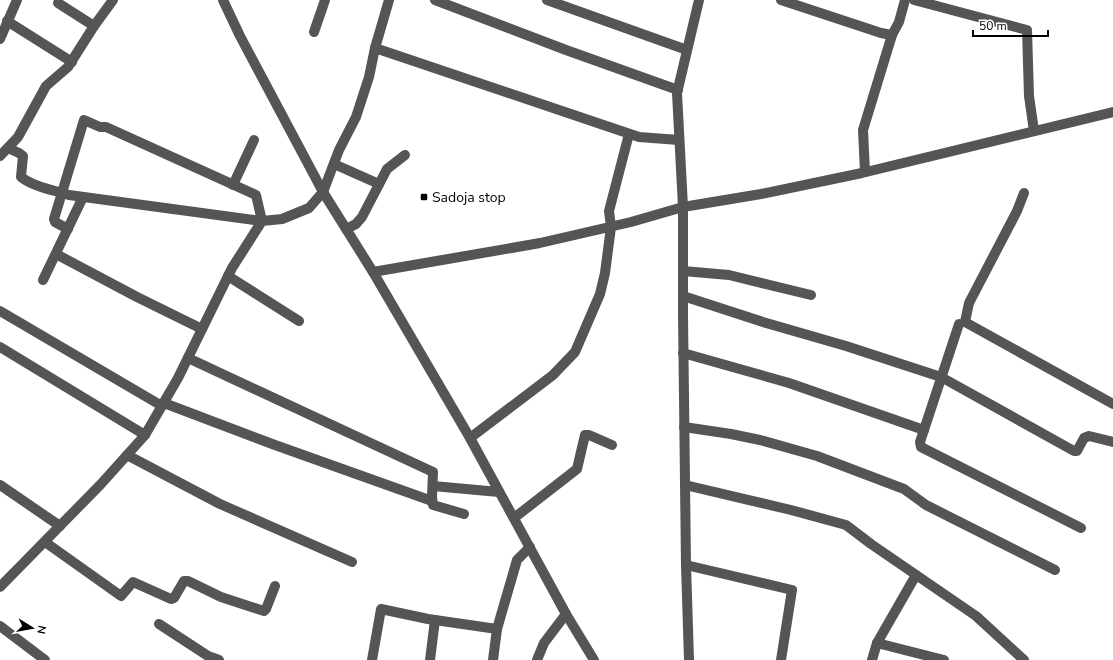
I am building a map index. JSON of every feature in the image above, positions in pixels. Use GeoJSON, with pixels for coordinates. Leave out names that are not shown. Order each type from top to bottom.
{"type":"FeatureCollection","features":[{"type":"Feature","properties":{"kind":"street"},"geometry":{"type":"LineString","coordinates":[[0,39],[17,0]]}},
{"type":"Feature","properties":{"kind":"street"},"geometry":{"type":"LineString","coordinates":[[0,156],[18,137],[46,86],[72,62],[94,26],[113,0]]}},
{"type":"Feature","properties":{"kind":"street"},"geometry":{"type":"LineString","coordinates":[[223,0],[240,36],[323,192],[373,272],[470,438],[566,614],[594,660]]}},
{"type":"Feature","properties":{"kind":"street"},"geometry":{"type":"LineString","coordinates":[[314,32],[325,0]]}},
{"type":"Feature","properties":{"kind":"street"},"geometry":{"type":"LineString","coordinates":[[8,148],[20,153],[23,156],[21,177],[29,183],[63,193],[262,221],[282,219],[309,208],[323,192],[356,116],[369,77],[375,48],[389,0]]}},
{"type":"Feature","properties":{"kind":"street"},"geometry":{"type":"LineString","coordinates":[[434,0],[566,50],[678,90]]}},
{"type":"Feature","properties":{"kind":"street"},"geometry":{"type":"LineString","coordinates":[[547,0],[687,50]]}},
{"type":"Feature","properties":{"kind":"street"},"geometry":{"type":"LineString","coordinates":[[689,660],[686,565],[682,207],[678,90],[699,0]]}},
{"type":"Feature","properties":{"kind":"street"},"geometry":{"type":"LineString","coordinates":[[781,0],[881,33],[892,35]]}},
{"type":"Feature","properties":{"kind":"street"},"geometry":{"type":"LineString","coordinates":[[865,172],[863,130],[892,35],[899,22],[905,0]]}},
{"type":"Feature","properties":{"kind":"street"},"geometry":{"type":"LineString","coordinates":[[914,0],[1027,30],[1029,96],[1034,131]]}},
{"type":"Feature","properties":{"kind":"street"},"geometry":{"type":"LineString","coordinates":[[58,3],[94,26]]}},
{"type":"Feature","properties":{"kind":"street"},"geometry":{"type":"LineString","coordinates":[[7,21],[72,62]]}},
{"type":"Feature","properties":{"kind":"street"},"geometry":{"type":"LineString","coordinates":[[375,48],[629,134],[639,137],[679,140]]}},
{"type":"Feature","properties":{"kind":"street"},"geometry":{"type":"LineString","coordinates":[[373,272],[540,243],[632,222],[682,207],[761,194],[865,172],[1113,112]]}},
{"type":"Feature","properties":{"kind":"street"},"geometry":{"type":"LineString","coordinates":[[0,587],[45,542],[145,435],[188,358],[228,276],[262,221],[256,195],[106,127],[84,120],[54,219],[55,222],[68,228]]}},
{"type":"Feature","properties":{"kind":"street"},"geometry":{"type":"LineString","coordinates":[[470,438],[553,375],[575,352],[600,294],[605,273],[611,227],[609,211],[629,134]]}},
{"type":"Feature","properties":{"kind":"street"},"geometry":{"type":"LineString","coordinates":[[233,184],[254,140]]}},
{"type":"Feature","properties":{"kind":"street"},"geometry":{"type":"LineString","coordinates":[[346,229],[356,224],[362,217],[387,169],[405,155]]}},
{"type":"Feature","properties":{"kind":"street"},"geometry":{"type":"LineString","coordinates":[[334,164],[379,184]]}},
{"type":"Feature","properties":{"kind":"street"},"geometry":{"type":"LineString","coordinates":[[1024,193],[1017,211],[969,303],[965,322],[1113,404]]}},
{"type":"Feature","properties":{"kind":"street"},"geometry":{"type":"LineString","coordinates":[[43,280],[84,197]]}},
{"type":"Feature","properties":{"kind":"street"},"geometry":{"type":"LineString","coordinates":[[56,254],[137,297],[202,329]]}},
{"type":"Feature","properties":{"kind":"street"},"geometry":{"type":"LineString","coordinates":[[683,271],[729,275],[811,295]]}},
{"type":"Feature","properties":{"kind":"street"},"geometry":{"type":"LineString","coordinates":[[228,276],[299,321]]}},
{"type":"Feature","properties":{"kind":"street"},"geometry":{"type":"LineString","coordinates":[[683,296],[942,377],[1074,451],[1077,452],[1084,438],[1089,436],[1113,442]]}},
{"type":"Feature","properties":{"kind":"street"},"geometry":{"type":"LineString","coordinates":[[0,311],[163,404],[432,501]]}},
{"type":"Feature","properties":{"kind":"street"},"geometry":{"type":"LineString","coordinates":[[959,324],[924,430],[920,444],[921,447],[1081,528]]}},
{"type":"Feature","properties":{"kind":"street"},"geometry":{"type":"LineString","coordinates":[[0,347],[145,435]]}},
{"type":"Feature","properties":{"kind":"street"},"geometry":{"type":"LineString","coordinates":[[683,352],[789,383],[924,430]]}},
{"type":"Feature","properties":{"kind":"street"},"geometry":{"type":"LineString","coordinates":[[188,358],[433,472],[433,505],[464,514]]}},
{"type":"Feature","properties":{"kind":"street"},"geometry":{"type":"LineString","coordinates":[[684,427],[731,434],[789,448],[817,456],[904,489],[926,504],[1055,570]]}},
{"type":"Feature","properties":{"kind":"street"},"geometry":{"type":"LineString","coordinates":[[514,518],[577,470],[585,436],[589,435],[612,445]]}},
{"type":"Feature","properties":{"kind":"street"},"geometry":{"type":"LineString","coordinates":[[127,455],[220,504],[352,562]]}},
{"type":"Feature","properties":{"kind":"street"},"geometry":{"type":"LineString","coordinates":[[0,485],[60,526]]}},
{"type":"Feature","properties":{"kind":"street"},"geometry":{"type":"LineString","coordinates":[[685,485],[791,510],[846,525],[871,544],[976,616],[1024,660]]}},
{"type":"Feature","properties":{"kind":"street"},"geometry":{"type":"LineString","coordinates":[[433,486],[500,492]]}},
{"type":"Feature","properties":{"kind":"street"},"geometry":{"type":"LineString","coordinates":[[45,542],[121,596],[133,582],[170,599],[174,598],[184,581],[188,581],[221,597],[264,611],[275,586]]}},
{"type":"Feature","properties":{"kind":"street"},"geometry":{"type":"LineString","coordinates":[[493,660],[497,629],[517,560],[530,547]]}},
{"type":"Feature","properties":{"kind":"street"},"geometry":{"type":"LineString","coordinates":[[686,565],[792,590],[781,660]]}},
{"type":"Feature","properties":{"kind":"street"},"geometry":{"type":"LineString","coordinates":[[872,660],[877,643],[916,575]]}},
{"type":"Feature","properties":{"kind":"street"},"geometry":{"type":"LineString","coordinates":[[372,660],[381,609],[435,620],[497,629]]}},
{"type":"Feature","properties":{"kind":"street"},"geometry":{"type":"LineString","coordinates":[[537,660],[544,643],[566,614]]}},
{"type":"Feature","properties":{"kind":"street"},"geometry":{"type":"LineString","coordinates":[[430,660],[435,620]]}},
{"type":"Feature","properties":{"kind":"street"},"geometry":{"type":"LineString","coordinates":[[159,624],[208,656],[219,660]]}},
{"type":"Feature","properties":{"kind":"street"},"geometry":{"type":"LineString","coordinates":[[0,626],[45,660]]}},
{"type":"Feature","properties":{"kind":"street"},"geometry":{"type":"LineString","coordinates":[[877,643],[944,660]]}},
{"type":"Feature","properties":{"kind":"place","name":"Sadoja stop"},"geometry":{"type":"Point","coordinates":[424,197]}}]}
